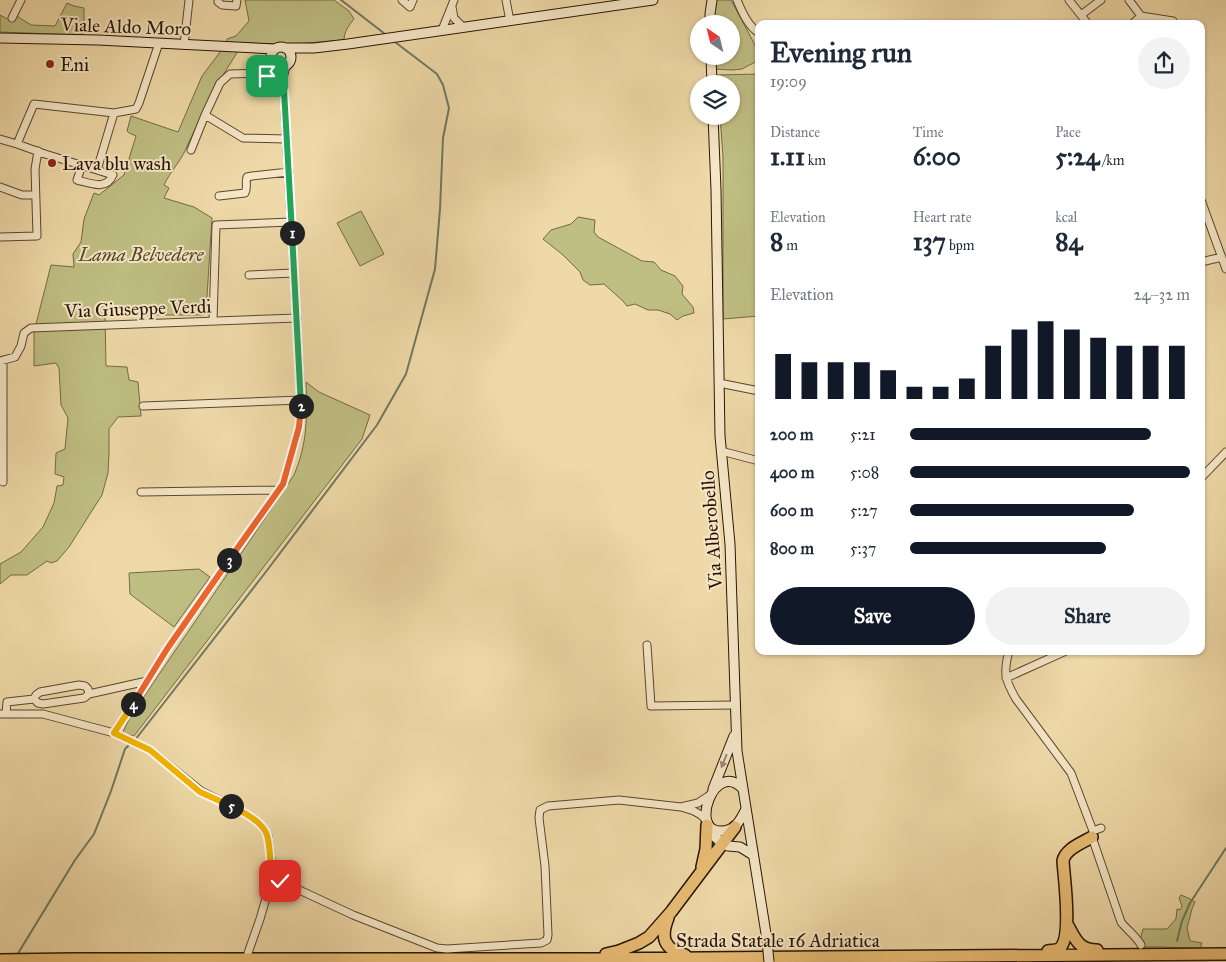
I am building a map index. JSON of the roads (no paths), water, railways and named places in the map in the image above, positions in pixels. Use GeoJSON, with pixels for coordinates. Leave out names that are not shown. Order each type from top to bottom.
{"type":"FeatureCollection","features":[{"type":"Feature","properties":{"kind":"highway"},"geometry":{"type":"LineString","coordinates":[[700,872],[706,849],[708,825]]}},
{"type":"Feature","properties":{"kind":"highway"},"geometry":{"type":"LineString","coordinates":[[584,959],[619,951],[639,944],[649,937],[671,912],[735,827]]}},
{"type":"Feature","properties":{"kind":"highway"},"geometry":{"type":"LineString","coordinates":[[985,956],[1002,951],[1055,950],[1061,947],[1067,924],[1064,856],[1092,834]]}},
{"type":"Feature","properties":{"kind":"highway"},"geometry":{"type":"LineString","coordinates":[[671,912],[664,928],[664,939],[667,945],[682,954],[695,957]]}},
{"type":"Feature","properties":{"kind":"highway"},"geometry":{"type":"LineString","coordinates":[[1067,924],[1074,938],[1082,947],[1088,950],[1120,950],[1135,954]]}},
{"type":"Feature","properties":{"kind":"highway","name":"Strada Statale 16 Adriatica"},"geometry":{"type":"LineString","coordinates":[[1047,962],[1135,954]]}},
{"type":"Feature","properties":{"kind":"highway","name":"Strada Statale 16 Adriatica"},"geometry":{"type":"LineString","coordinates":[[0,960],[584,959],[1226,954]]}},
{"type":"Feature","properties":{"kind":"main road"},"geometry":{"type":"LineString","coordinates":[[314,48],[280,48],[271,55],[272,62],[278,67],[288,63],[303,51],[314,48],[653,0]]}},
{"type":"Feature","properties":{"kind":"main road"},"geometry":{"type":"LineString","coordinates":[[706,0],[710,14]]}},
{"type":"Feature","properties":{"kind":"main road"},"geometry":{"type":"LineString","coordinates":[[710,14],[712,0]]}},
{"type":"Feature","properties":{"kind":"main road","name":"Viale Aldo Moro"},"geometry":{"type":"LineString","coordinates":[[0,38],[98,40],[275,50]]}},
{"type":"Feature","properties":{"kind":"main road","name":"Viale Aldo Moro"},"geometry":{"type":"LineString","coordinates":[[246,47],[272,62]]}},
{"type":"Feature","properties":{"kind":"main road"},"geometry":{"type":"LineString","coordinates":[[285,48],[289,52],[288,63]]}},
{"type":"Feature","properties":{"kind":"main road","name":"Via Alberobello"},"geometry":{"type":"LineString","coordinates":[[713,125],[720,436],[730,544],[737,751],[769,962]]}},
{"type":"Feature","properties":{"kind":"main road"},"geometry":{"type":"LineString","coordinates":[[736,732],[711,793],[707,808],[708,825],[723,844],[740,847],[753,855]]}},
{"type":"Feature","properties":{"kind":"main road"},"geometry":{"type":"LineString","coordinates":[[711,793],[720,785],[729,781],[738,783],[743,789]]}},
{"type":"Feature","properties":{"kind":"main road"},"geometry":{"type":"LineString","coordinates":[[708,825],[715,832],[727,831],[735,827],[746,809]]}},
{"type":"Feature","properties":{"kind":"street"},"geometry":{"type":"LineString","coordinates":[[12,18],[21,0]]}},
{"type":"Feature","properties":{"kind":"street"},"geometry":{"type":"LineString","coordinates":[[184,45],[189,0]]}},
{"type":"Feature","properties":{"kind":"street"},"geometry":{"type":"LineString","coordinates":[[218,0],[222,5],[236,6],[237,0]]}},
{"type":"Feature","properties":{"kind":"street"},"geometry":{"type":"LineString","coordinates":[[402,0],[410,6],[413,0]]}},
{"type":"Feature","properties":{"kind":"street"},"geometry":{"type":"LineString","coordinates":[[506,0],[510,21]]}},
{"type":"Feature","properties":{"kind":"street"},"geometry":{"type":"LineString","coordinates":[[736,0],[755,31]]}},
{"type":"Feature","properties":{"kind":"street"},"geometry":{"type":"LineString","coordinates":[[1069,0],[1085,20]]}},
{"type":"Feature","properties":{"kind":"street"},"geometry":{"type":"LineString","coordinates":[[1081,15],[1101,0]]}},
{"type":"Feature","properties":{"kind":"street"},"geometry":{"type":"LineString","coordinates":[[1129,0],[1141,16],[1167,20]]}},
{"type":"Feature","properties":{"kind":"street"},"geometry":{"type":"LineString","coordinates":[[453,2],[452,11],[454,18],[463,27]]}},
{"type":"Feature","properties":{"kind":"street"},"geometry":{"type":"LineString","coordinates":[[442,30],[453,2]]}},
{"type":"Feature","properties":{"kind":"street"},"geometry":{"type":"LineString","coordinates":[[1136,20],[1141,16]]}},
{"type":"Feature","properties":{"kind":"street"},"geometry":{"type":"LineString","coordinates":[[17,144],[34,104],[114,113],[136,109],[159,43]]}},
{"type":"Feature","properties":{"kind":"street"},"geometry":{"type":"LineString","coordinates":[[272,62],[283,79]]}},
{"type":"Feature","properties":{"kind":"street"},"geometry":{"type":"LineString","coordinates":[[114,733],[167,649],[283,484],[299,427],[301,400],[283,79],[288,63]]}},
{"type":"Feature","properties":{"kind":"street"},"geometry":{"type":"LineString","coordinates":[[191,150],[220,83],[230,74],[264,73],[267,76],[269,92],[284,90]]}},
{"type":"Feature","properties":{"kind":"street"},"geometry":{"type":"LineString","coordinates":[[97,170],[114,113]]}},
{"type":"Feature","properties":{"kind":"street"},"geometry":{"type":"LineString","coordinates":[[205,114],[243,138],[286,139]]}},
{"type":"Feature","properties":{"kind":"street"},"geometry":{"type":"LineString","coordinates":[[0,139],[114,175],[112,179],[103,185],[78,180],[82,165]]}},
{"type":"Feature","properties":{"kind":"street"},"geometry":{"type":"LineString","coordinates":[[0,237],[37,236],[35,169],[38,152]]}},
{"type":"Feature","properties":{"kind":"street"},"geometry":{"type":"LineString","coordinates":[[219,196],[246,193],[247,177],[289,172]]}},
{"type":"Feature","properties":{"kind":"street"},"geometry":{"type":"LineString","coordinates":[[0,187],[22,195],[36,195]]}},
{"type":"Feature","properties":{"kind":"street"},"geometry":{"type":"LineString","coordinates":[[1205,211],[1226,269]]}},
{"type":"Feature","properties":{"kind":"street"},"geometry":{"type":"LineString","coordinates":[[213,322],[216,225],[291,222]]}},
{"type":"Feature","properties":{"kind":"street"},"geometry":{"type":"LineString","coordinates":[[1205,261],[1222,257]]}},
{"type":"Feature","properties":{"kind":"street"},"geometry":{"type":"LineString","coordinates":[[249,275],[294,273]]}},
{"type":"Feature","properties":{"kind":"street","name":"Via Giuseppe Verdi"},"geometry":{"type":"LineString","coordinates":[[2,361],[15,357],[21,346],[24,334],[31,328],[297,318]]}},
{"type":"Feature","properties":{"kind":"street"},"geometry":{"type":"LineString","coordinates":[[2,361],[3,482]]}},
{"type":"Feature","properties":{"kind":"street"},"geometry":{"type":"LineString","coordinates":[[719,383],[755,390]]}},
{"type":"Feature","properties":{"kind":"street"},"geometry":{"type":"LineString","coordinates":[[143,406],[301,400]]}},
{"type":"Feature","properties":{"kind":"street"},"geometry":{"type":"LineString","coordinates":[[721,451],[755,461]]}},
{"type":"Feature","properties":{"kind":"street"},"geometry":{"type":"LineString","coordinates":[[1205,474],[1226,452]]}},
{"type":"Feature","properties":{"kind":"street"},"geometry":{"type":"LineString","coordinates":[[141,492],[278,490]]}},
{"type":"Feature","properties":{"kind":"street"},"geometry":{"type":"LineString","coordinates":[[647,645],[651,706],[735,705]]}},
{"type":"Feature","properties":{"kind":"street"},"geometry":{"type":"LineString","coordinates":[[1008,655],[1005,671],[1010,688],[1016,699],[1071,773],[1121,922],[1138,940],[1135,954]]}},
{"type":"Feature","properties":{"kind":"street"},"geometry":{"type":"LineString","coordinates":[[1006,678],[1057,655]]}},
{"type":"Feature","properties":{"kind":"street"},"geometry":{"type":"LineString","coordinates":[[147,682],[89,694],[84,698],[43,704],[34,699],[7,702],[3,714],[43,714],[114,733],[150,750],[200,792],[254,819],[268,836],[272,874],[260,919],[248,953]]}},
{"type":"Feature","properties":{"kind":"street"},"geometry":{"type":"LineString","coordinates":[[32,714],[34,699],[40,692],[79,685],[85,686],[89,694]]}},
{"type":"Feature","properties":{"kind":"street"},"geometry":{"type":"LineString","coordinates":[[680,807],[698,803],[711,793]]}},
{"type":"Feature","properties":{"kind":"street"},"geometry":{"type":"LineString","coordinates":[[272,874],[280,881],[353,915],[437,948],[541,943],[547,940],[548,935],[540,810],[548,806],[619,800],[680,807],[701,815],[708,825]]}},
{"type":"Feature","properties":{"kind":"street"},"geometry":{"type":"LineString","coordinates":[[1092,834],[1101,828]]}},
{"type":"Feature","properties":{"kind":"waterway"},"geometry":{"type":"LineString","coordinates":[[341,0],[385,34]]}},
{"type":"Feature","properties":{"kind":"waterway"},"geometry":{"type":"LineString","coordinates":[[135,740],[377,425],[406,374],[435,269],[443,138],[449,108],[443,85],[437,74],[395,42]]}},
{"type":"Feature","properties":{"kind":"waterway"},"geometry":{"type":"LineString","coordinates":[[17,955],[75,860],[94,834],[125,749],[131,743]]}},
{"type":"Feature","properties":{"kind":"waterway"},"geometry":{"type":"LineString","coordinates":[[1177,941],[1182,921],[1190,903],[1226,848]]}},
{"type":"Feature","properties":{"kind":"place","name":"Eni"},"geometry":{"type":"Point","coordinates":[50,64]}},
{"type":"Feature","properties":{"kind":"place","name":"Lava blu wash"},"geometry":{"type":"Point","coordinates":[52,163]}},
{"type":"Feature","properties":{"kind":"park label","name":"Lama Belvedere"},"geometry":{"type":"Point","coordinates":[141,254]}}]}
